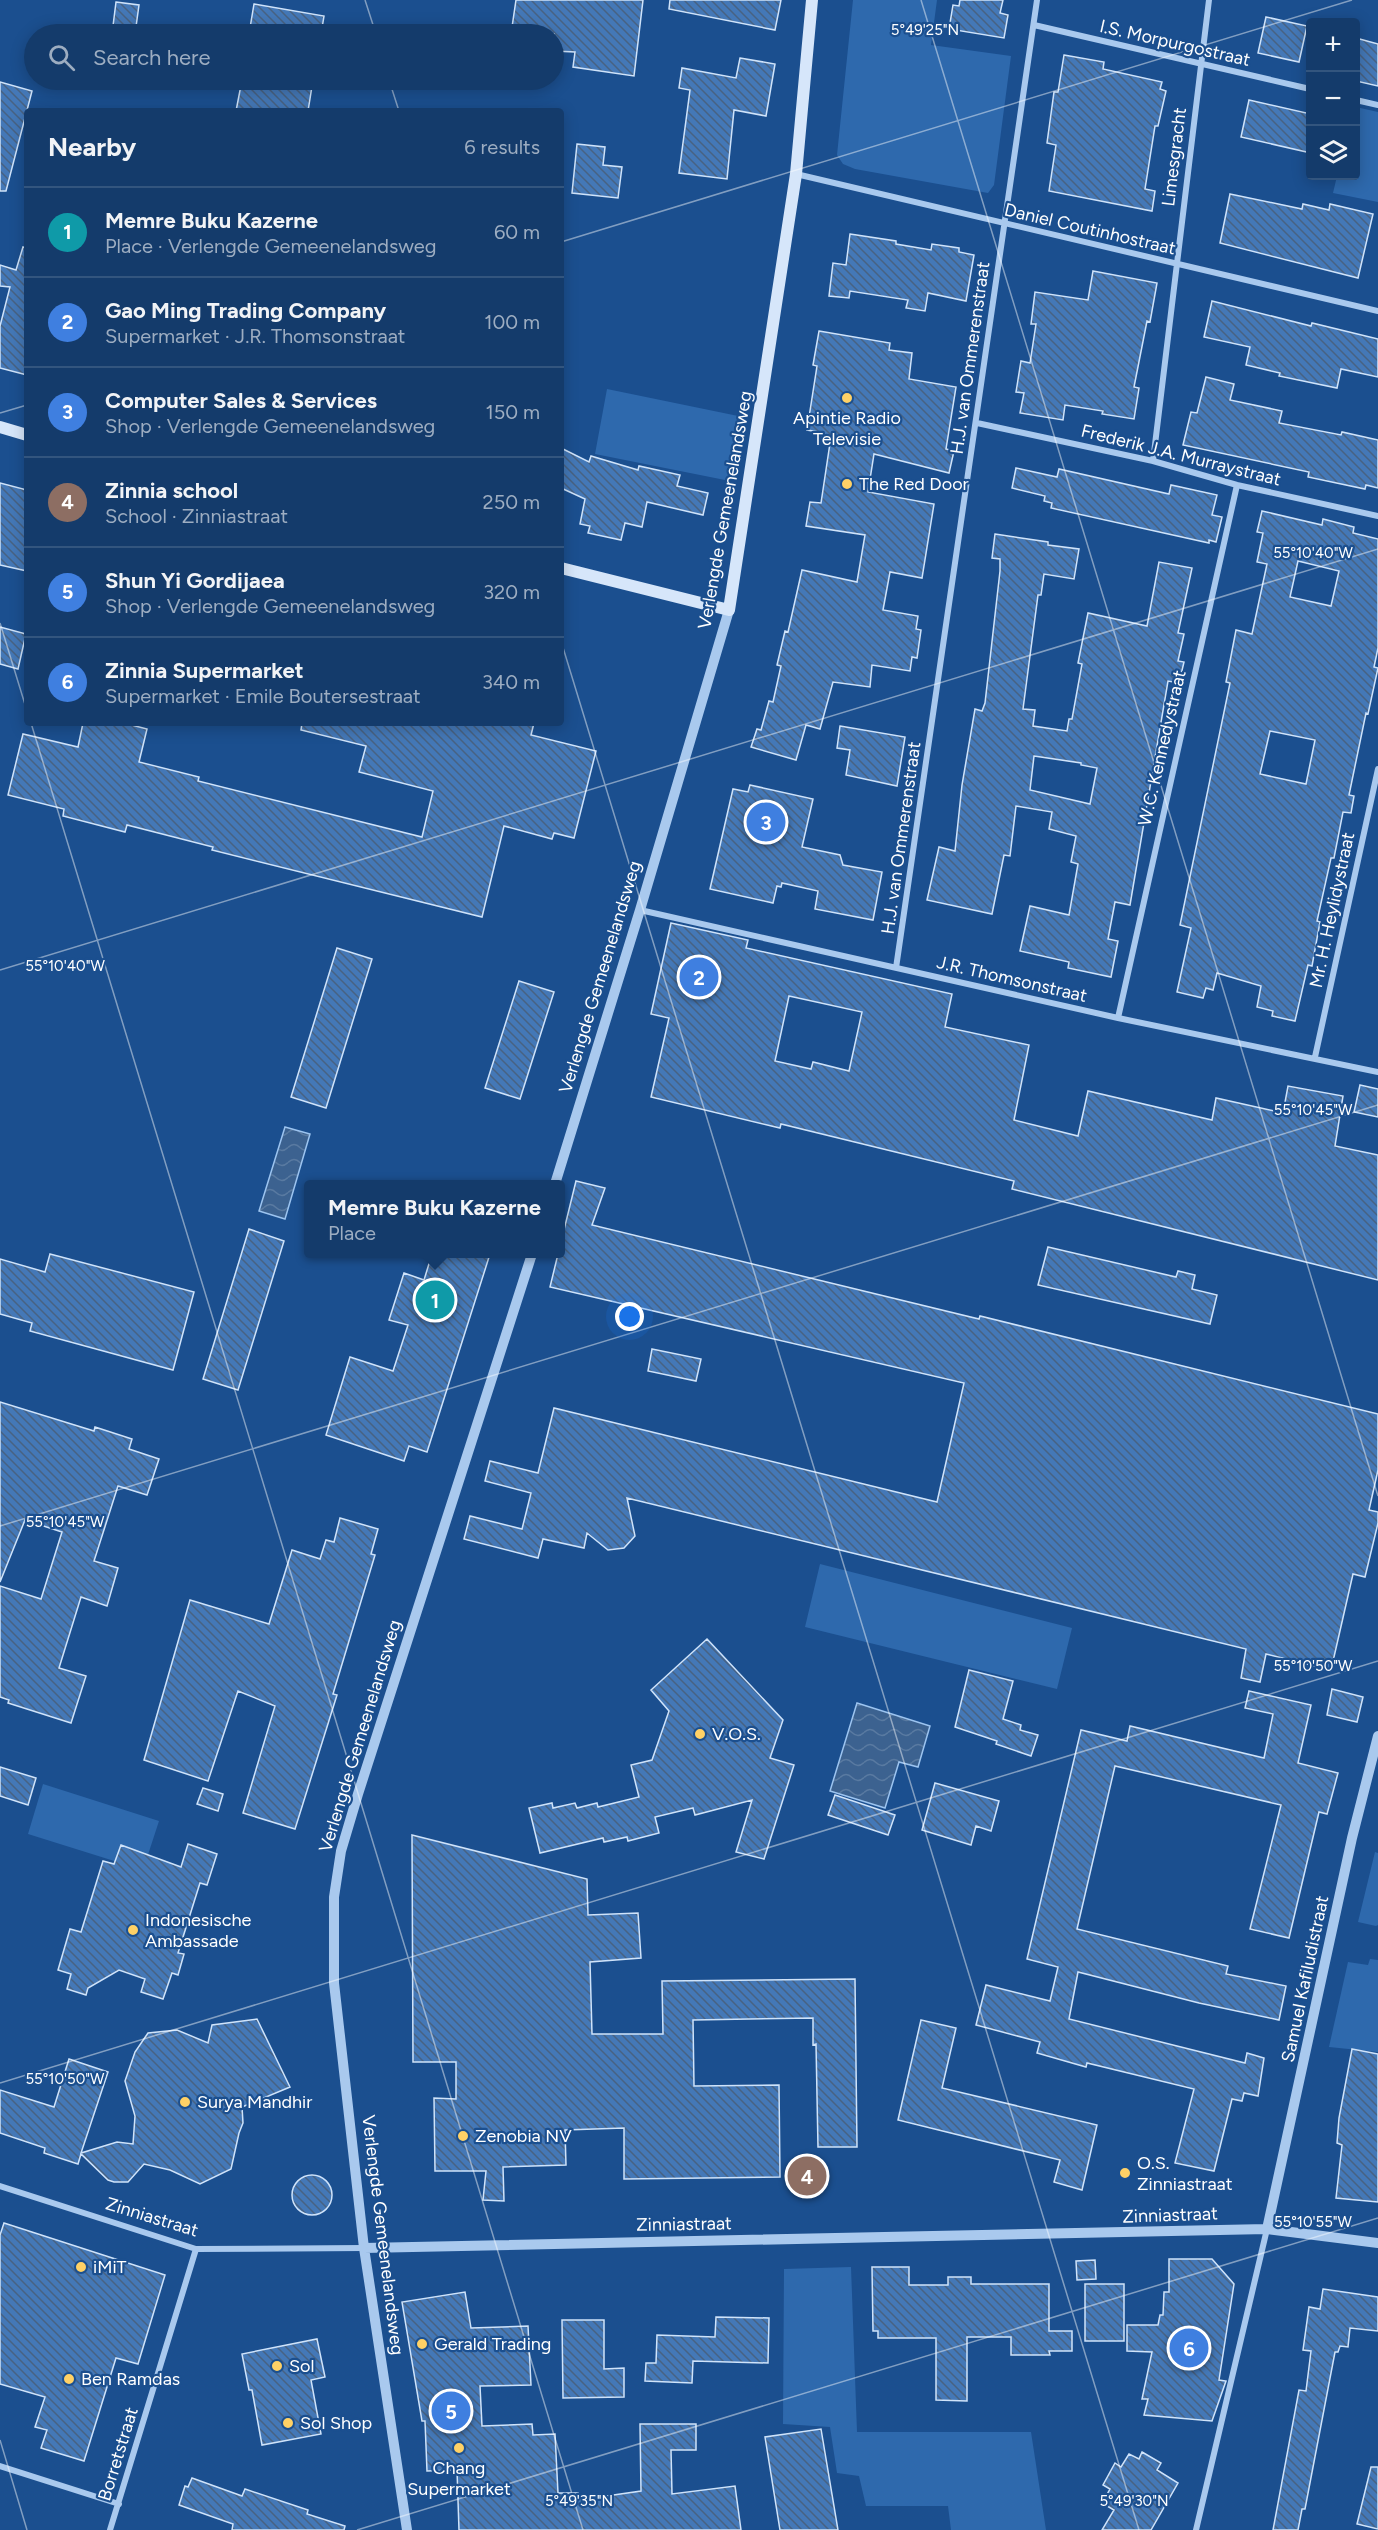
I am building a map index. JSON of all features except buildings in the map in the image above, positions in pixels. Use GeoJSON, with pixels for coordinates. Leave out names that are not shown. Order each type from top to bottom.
{"type":"FeatureCollection","features":[{"type":"Feature","properties":{"kind":"main road","name":"Verlengde Gemeenelandsweg"},"geometry":{"type":"LineString","coordinates":[[729,610],[796,174],[812,0]]}},
{"type":"Feature","properties":{"kind":"main road"},"geometry":{"type":"LineString","coordinates":[[0,428],[24,434]]}},
{"type":"Feature","properties":{"kind":"main road"},"geometry":{"type":"LineString","coordinates":[[564,569],[729,610]]}},
{"type":"Feature","properties":{"kind":"street","name":"H.J. van Ommerenstraat"},"geometry":{"type":"LineString","coordinates":[[896,968],[1037,0]]}},
{"type":"Feature","properties":{"kind":"street","name":"Limesgracht"},"geometry":{"type":"LineString","coordinates":[[1153,461],[1209,0]]}},
{"type":"Feature","properties":{"kind":"street","name":"I.S. Morpurgostraat"},"geometry":{"type":"LineString","coordinates":[[1034,25],[1306,88]]}},
{"type":"Feature","properties":{"kind":"street"},"geometry":{"type":"LineString","coordinates":[[1360,101],[1378,105]]}},
{"type":"Feature","properties":{"kind":"street","name":"Daniel Coutinhostraat"},"geometry":{"type":"LineString","coordinates":[[796,174],[1378,311]]}},
{"type":"Feature","properties":{"kind":"street","name":"Frederik J.A. Murraystraat"},"geometry":{"type":"LineString","coordinates":[[977,423],[1153,461],[1236,484],[1378,516]]}},
{"type":"Feature","properties":{"kind":"street","name":"W.C. Kennedystraat"},"geometry":{"type":"LineString","coordinates":[[1118,1018],[1236,484]]}},
{"type":"Feature","properties":{"kind":"street","name":"Verlengde Gemeenelandsweg"},"geometry":{"type":"LineString","coordinates":[[557,1180],[729,610]]}},
{"type":"Feature","properties":{"kind":"street","name":"Mr. H. Heylidystraat"},"geometry":{"type":"LineString","coordinates":[[1315,1057],[1378,769]]}},
{"type":"Feature","properties":{"kind":"street","name":"J.R. Thomsonstraat"},"geometry":{"type":"LineString","coordinates":[[640,910],[1118,1018],[1315,1057],[1378,1072]]}},
{"type":"Feature","properties":{"kind":"street","name":"Verlengde Gemeenelandsweg"},"geometry":{"type":"LineString","coordinates":[[407,2530],[364,2248],[334,1983],[334,1897],[341,1851],[531,1258]]}},
{"type":"Feature","properties":{"kind":"street","name":"Samuel Kafiludistraat"},"geometry":{"type":"LineString","coordinates":[[1267,2229],[1352,1838],[1378,1736]]}},
{"type":"Feature","properties":{"kind":"street","name":"Zinniastraat"},"geometry":{"type":"LineString","coordinates":[[0,2186],[196,2249],[364,2248],[1267,2229],[1378,2243]]}},
{"type":"Feature","properties":{"kind":"street"},"geometry":{"type":"LineString","coordinates":[[1196,2530],[1267,2229]]}},
{"type":"Feature","properties":{"kind":"street","name":"Borretstraat"},"geometry":{"type":"LineString","coordinates":[[110,2530],[196,2249]]}},
{"type":"Feature","properties":{"kind":"street"},"geometry":{"type":"LineString","coordinates":[[0,2466],[119,2504]]}},
{"type":"Feature","properties":{"kind":"shaded area"},"geometry":{"type":"Polygon","coordinates":[[[853,0],[937,0],[931,45],[1011,56],[994,185],[988,193],[855,169],[843,164],[837,155],[853,0]]]}},
{"type":"Feature","properties":{"kind":"shaded area"},"geometry":{"type":"Polygon","coordinates":[[[1360,108],[1378,112],[1378,202],[1333,193],[1336,180],[1360,180],[1360,108]]]}},
{"type":"Feature","properties":{"kind":"shaded area"},"geometry":{"type":"Polygon","coordinates":[[[607,389],[743,417],[730,481],[595,454],[607,389]]]}},
{"type":"Feature","properties":{"kind":"shaded area"},"geometry":{"type":"Polygon","coordinates":[[[820,1564],[1072,1628],[1057,1689],[805,1627],[820,1564]]]}},
{"type":"Feature","properties":{"kind":"shaded area"},"geometry":{"type":"Polygon","coordinates":[[[43,1784],[159,1821],[143,1870],[28,1834],[43,1784]]]}},
{"type":"Feature","properties":{"kind":"shaded area"},"geometry":{"type":"Polygon","coordinates":[[[1375,1852],[1378,1853],[1378,1925],[1376,1926],[1358,1922],[1375,1852]]]}},
{"type":"Feature","properties":{"kind":"shaded area"},"geometry":{"type":"Polygon","coordinates":[[[1370,1959],[1378,1960],[1378,2052],[1329,2047],[1348,1962],[1368,1965],[1370,1959]]]}},
{"type":"Feature","properties":{"kind":"shaded area"},"geometry":{"type":"Polygon","coordinates":[[[851,2267],[857,2432],[1031,2432],[1046,2530],[951,2530],[948,2506],[866,2506],[859,2476],[837,2473],[830,2427],[783,2424],[784,2269],[851,2267]]]}},
{"type":"Feature","properties":{"kind":"water"},"geometry":{"type":"Polygon","coordinates":[[[285,1127],[310,1134],[285,1219],[259,1211],[285,1127]]]}},
{"type":"Feature","properties":{"kind":"water"},"geometry":{"type":"Polygon","coordinates":[[[857,1703],[930,1726],[918,1767],[899,1762],[885,1808],[830,1791],[857,1703]]]}},
{"type":"Feature","properties":{"kind":"place","name":"Apintie Radio Televisie"},"geometry":{"type":"Point","coordinates":[847,398]}},
{"type":"Feature","properties":{"kind":"place","name":"The Red Door"},"geometry":{"type":"Point","coordinates":[847,484]}},
{"type":"Feature","properties":{"kind":"place","name":"Computer Sales & Services"},"geometry":{"type":"Point","coordinates":[766,822]}},
{"type":"Feature","properties":{"kind":"place","name":"Gao Ming Trading Company"},"geometry":{"type":"Point","coordinates":[699,977]}},
{"type":"Feature","properties":{"kind":"place","name":"Memre Buku Kazerne"},"geometry":{"type":"Point","coordinates":[435,1300]}},
{"type":"Feature","properties":{"kind":"place","name":"V.O.S."},"geometry":{"type":"Point","coordinates":[700,1734]}},
{"type":"Feature","properties":{"kind":"place","name":"Indonesische Ambassade"},"geometry":{"type":"Point","coordinates":[133,1930]}},
{"type":"Feature","properties":{"kind":"place","name":"Surya Mandhir"},"geometry":{"type":"Point","coordinates":[185,2102]}},
{"type":"Feature","properties":{"kind":"place","name":"Zenobia NV"},"geometry":{"type":"Point","coordinates":[463,2136]}},
{"type":"Feature","properties":{"kind":"place","name":"O.S. Zinniastraat"},"geometry":{"type":"Point","coordinates":[1125,2173]}},
{"type":"Feature","properties":{"kind":"place","name":"Zinnia school"},"geometry":{"type":"Point","coordinates":[807,2176]}},
{"type":"Feature","properties":{"kind":"place","name":"iMiT"},"geometry":{"type":"Point","coordinates":[81,2267]}},
{"type":"Feature","properties":{"kind":"place","name":"Gerald Trading"},"geometry":{"type":"Point","coordinates":[422,2344]}},
{"type":"Feature","properties":{"kind":"place","name":"Zinnia Supermarket"},"geometry":{"type":"Point","coordinates":[1189,2348]}},
{"type":"Feature","properties":{"kind":"place","name":"Sol"},"geometry":{"type":"Point","coordinates":[277,2366]}},
{"type":"Feature","properties":{"kind":"place","name":"Ben Ramdas"},"geometry":{"type":"Point","coordinates":[69,2379]}},
{"type":"Feature","properties":{"kind":"place","name":"Shun Yi Gordijaea"},"geometry":{"type":"Point","coordinates":[451,2411]}},
{"type":"Feature","properties":{"kind":"place","name":"Sol Shop"},"geometry":{"type":"Point","coordinates":[288,2423]}},
{"type":"Feature","properties":{"kind":"place","name":"Chang Supermarket"},"geometry":{"type":"Point","coordinates":[459,2448]}}]}
